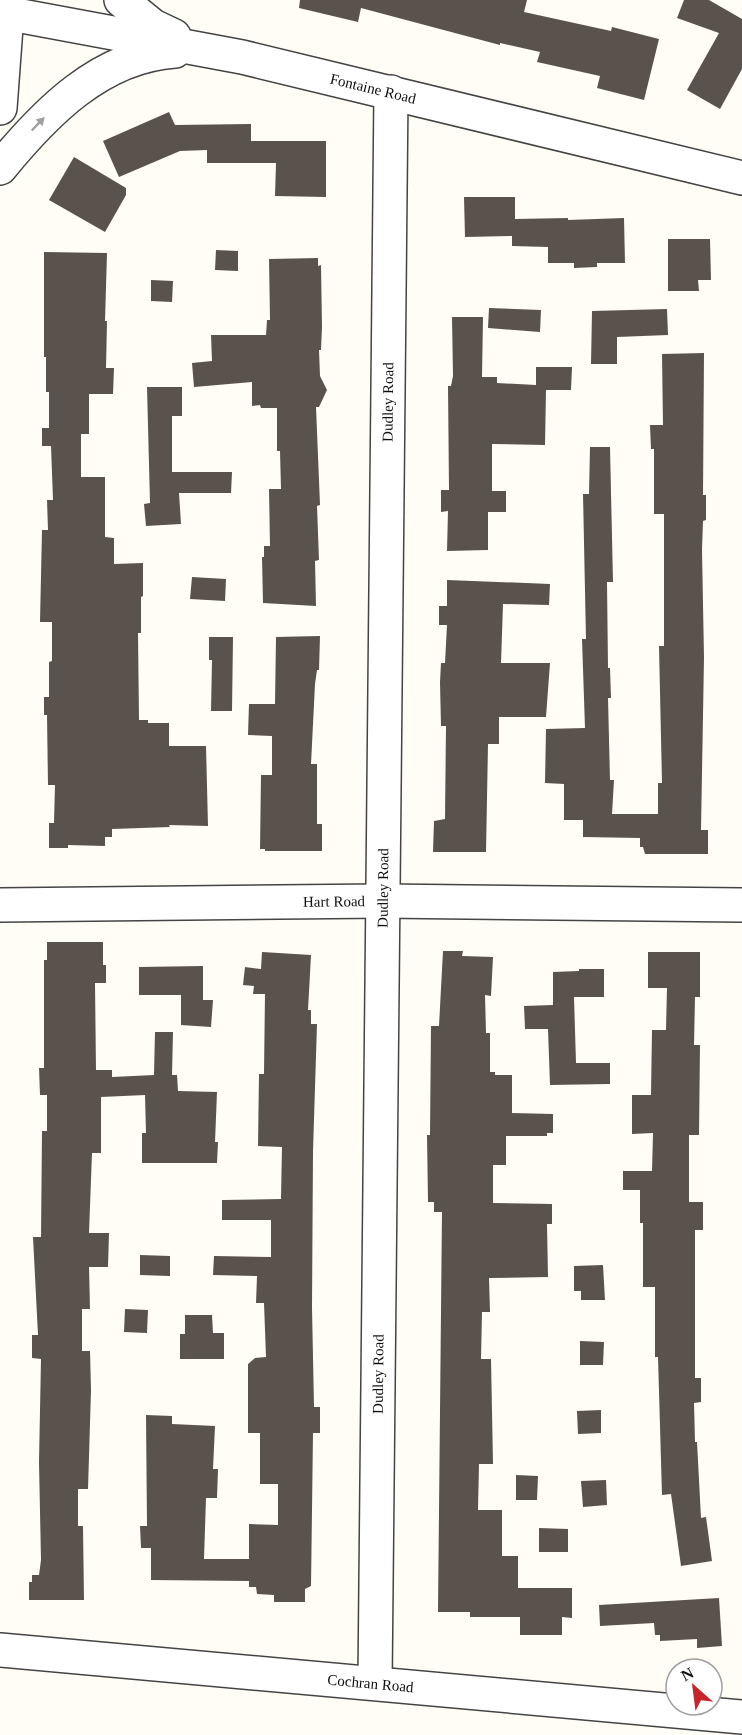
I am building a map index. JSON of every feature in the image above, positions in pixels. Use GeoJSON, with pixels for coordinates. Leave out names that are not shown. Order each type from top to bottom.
{"type":"FeatureCollection","features":[{"type":"Feature","properties":{"kind":"street"},"geometry":{"type":"LineString","coordinates":[[121,0],[153,26],[200,49]]}},
{"type":"Feature","properties":{"kind":"street"},"geometry":{"type":"LineString","coordinates":[[0,108],[5,8]]}},
{"type":"Feature","properties":{"kind":"street","name":"Fontaine Road"},"geometry":{"type":"LineString","coordinates":[[5,8],[200,49],[391,93],[742,178]]}},
{"type":"Feature","properties":{"kind":"street"},"geometry":{"type":"LineString","coordinates":[[0,168],[44,117],[69,95],[94,79],[122,64],[148,54],[200,49]]}},
{"type":"Feature","properties":{"kind":"street","name":"Dudley Road"},"geometry":{"type":"LineString","coordinates":[[375,1683],[391,93]]}},
{"type":"Feature","properties":{"kind":"street","name":"Hart Road"},"geometry":{"type":"LineString","coordinates":[[0,905],[383,901],[742,905]]}},
{"type":"Feature","properties":{"kind":"street","name":"Cochran Road"},"geometry":{"type":"LineString","coordinates":[[0,1650],[742,1717]]}},
{"type":"Feature","properties":{"kind":"building"},"geometry":{"type":"Polygon","coordinates":[[[300,0],[527,0],[524,12],[611,31],[612,27],[659,39],[644,100],[597,88],[600,76],[537,62],[540,52],[500,43],[500,45],[361,8],[358,22],[299,8],[300,0]]]}},
{"type":"Feature","properties":{"kind":"building"},"geometry":{"type":"Polygon","coordinates":[[[684,0],[709,0],[742,19],[742,69],[720,109],[687,90],[719,33],[677,18],[684,0]]]}},
{"type":"Feature","properties":{"kind":"building"},"geometry":{"type":"Polygon","coordinates":[[[169,112],[175,125],[251,124],[251,141],[326,141],[326,197],[275,196],[276,163],[207,163],[207,150],[180,151],[119,177],[103,141],[169,112]]]}},
{"type":"Feature","properties":{"kind":"building"},"geometry":{"type":"Polygon","coordinates":[[[74,157],[126,188],[126,195],[105,232],[49,200],[74,157]]]}},
{"type":"Feature","properties":{"kind":"building"},"geometry":{"type":"Polygon","coordinates":[[[464,197],[515,197],[515,219],[624,218],[625,263],[597,263],[597,267],[574,268],[574,263],[548,263],[548,247],[512,246],[512,236],[465,237],[464,197]]]}},
{"type":"Feature","properties":{"kind":"building"},"geometry":{"type":"Polygon","coordinates":[[[668,239],[710,239],[711,280],[698,280],[699,291],[668,291],[668,239]]]}},
{"type":"Feature","properties":{"kind":"building"},"geometry":{"type":"Polygon","coordinates":[[[216,250],[238,251],[238,271],[215,270],[216,250]]]}},
{"type":"Feature","properties":{"kind":"building"},"geometry":{"type":"Polygon","coordinates":[[[44,252],[107,253],[106,368],[114,368],[113,394],[89,394],[89,434],[81,434],[81,477],[105,477],[105,537],[114,538],[114,564],[143,563],[141,633],[138,633],[139,720],[148,720],[148,723],[169,723],[169,746],[206,746],[208,826],[169,825],[170,827],[112,829],[112,837],[105,837],[105,846],[68,845],[68,848],[49,848],[49,823],[54,823],[55,785],[48,785],[47,715],[44,715],[44,697],[49,697],[52,622],[40,622],[42,530],[48,530],[47,500],[53,500],[51,446],[42,446],[42,428],[49,428],[49,392],[46,392],[46,357],[44,357],[44,252]]]}},
{"type":"Feature","properties":{"kind":"building"},"geometry":{"type":"Polygon","coordinates":[[[318,258],[318,266],[321,265],[320,376],[327,390],[319,407],[316,407],[320,505],[317,506],[319,560],[315,561],[316,606],[263,603],[262,557],[264,557],[264,546],[270,546],[269,489],[281,489],[280,451],[277,451],[277,408],[252,406],[252,382],[194,387],[192,363],[212,361],[211,335],[266,335],[267,320],[270,320],[269,259],[318,258]]]}},
{"type":"Feature","properties":{"kind":"building"},"geometry":{"type":"Polygon","coordinates":[[[151,280],[173,281],[172,302],[151,301],[151,280]]]}},
{"type":"Feature","properties":{"kind":"building"},"geometry":{"type":"Polygon","coordinates":[[[489,308],[541,310],[540,332],[488,328],[489,308]]]}},
{"type":"Feature","properties":{"kind":"building"},"geometry":{"type":"Polygon","coordinates":[[[667,309],[668,335],[617,337],[617,364],[591,364],[592,311],[667,309]]]}},
{"type":"Feature","properties":{"kind":"building"},"geometry":{"type":"Polygon","coordinates":[[[452,317],[483,317],[482,377],[497,377],[497,383],[536,385],[536,367],[572,367],[571,390],[546,390],[545,445],[492,444],[492,491],[506,491],[506,512],[488,512],[488,550],[447,551],[448,511],[441,512],[441,490],[449,490],[448,386],[451,386],[453,376],[452,317]]]}},
{"type":"Feature","properties":{"kind":"building"},"geometry":{"type":"Polygon","coordinates":[[[704,353],[703,495],[706,495],[706,520],[703,521],[702,550],[704,658],[701,830],[708,830],[708,854],[645,854],[643,847],[640,847],[640,838],[583,837],[583,820],[564,820],[564,784],[545,783],[546,729],[585,728],[582,639],[586,639],[583,494],[589,494],[590,447],[610,447],[613,582],[607,582],[608,668],[610,668],[611,698],[608,698],[610,780],[614,780],[612,814],[658,814],[658,783],[662,783],[659,646],[664,646],[664,514],[654,514],[654,449],[651,449],[650,425],[663,425],[662,354],[704,353]]]}},
{"type":"Feature","properties":{"kind":"building"},"geometry":{"type":"Polygon","coordinates":[[[147,387],[182,387],[182,416],[172,416],[172,472],[232,472],[231,493],[179,493],[181,524],[146,526],[144,504],[150,503],[147,387]]]}},
{"type":"Feature","properties":{"kind":"building"},"geometry":{"type":"Polygon","coordinates":[[[192,577],[226,579],[225,601],[190,599],[192,577]]]}},
{"type":"Feature","properties":{"kind":"building"},"geometry":{"type":"Polygon","coordinates":[[[447,580],[550,584],[549,605],[503,604],[501,663],[550,663],[546,717],[499,717],[499,744],[488,744],[486,852],[433,852],[434,821],[445,819],[446,726],[441,726],[440,682],[441,663],[445,663],[447,625],[439,625],[439,606],[447,606],[447,580]]]}},
{"type":"Feature","properties":{"kind":"building"},"geometry":{"type":"Polygon","coordinates":[[[320,636],[311,764],[317,764],[317,824],[322,824],[322,851],[265,851],[265,849],[260,849],[261,775],[272,775],[272,736],[248,735],[249,704],[275,704],[276,637],[320,636]]]}},
{"type":"Feature","properties":{"kind":"building"},"geometry":{"type":"Polygon","coordinates":[[[209,637],[233,637],[232,711],[211,711],[212,660],[209,660],[209,637]]]}},
{"type":"Feature","properties":{"kind":"building"},"geometry":{"type":"Polygon","coordinates":[[[47,942],[103,942],[106,983],[95,983],[96,1070],[112,1070],[112,1077],[154,1075],[155,1032],[173,1032],[172,1075],[177,1075],[178,1091],[217,1092],[215,1142],[218,1142],[217,1163],[142,1163],[142,1133],[146,1133],[145,1095],[101,1097],[101,1153],[92,1153],[89,1233],[109,1233],[108,1267],[89,1267],[90,1309],[82,1309],[82,1351],[90,1351],[91,1390],[88,1489],[78,1489],[78,1526],[83,1526],[84,1600],[29,1600],[29,1582],[32,1582],[32,1575],[39,1575],[41,1560],[39,1462],[41,1359],[32,1358],[32,1335],[38,1335],[33,1237],[41,1237],[42,1131],[47,1131],[47,1095],[40,1095],[39,1068],[44,1068],[44,960],[47,960],[47,942]]]}},
{"type":"Feature","properties":{"kind":"building"},"geometry":{"type":"Polygon","coordinates":[[[443,951],[463,951],[462,956],[493,957],[491,996],[485,995],[486,1033],[490,1033],[490,1072],[495,1072],[495,1075],[512,1075],[512,1113],[553,1114],[553,1133],[547,1133],[547,1136],[506,1136],[506,1165],[493,1165],[493,1203],[552,1204],[552,1224],[547,1224],[548,1277],[489,1278],[490,1312],[482,1312],[481,1359],[491,1359],[493,1464],[479,1464],[478,1510],[502,1510],[502,1556],[518,1556],[518,1588],[572,1588],[572,1618],[562,1617],[562,1635],[520,1635],[520,1617],[470,1617],[470,1612],[438,1612],[442,1212],[434,1212],[434,1202],[428,1202],[427,1135],[430,1135],[431,1026],[439,1026],[443,951]]]}},
{"type":"Feature","properties":{"kind":"building"},"geometry":{"type":"Polygon","coordinates":[[[262,952],[311,955],[308,1010],[311,1010],[311,1024],[317,1024],[312,1308],[314,1407],[320,1407],[320,1433],[313,1433],[311,1586],[305,1589],[305,1602],[274,1602],[274,1595],[257,1594],[256,1587],[249,1587],[249,1581],[151,1580],[151,1548],[141,1548],[140,1526],[147,1526],[146,1415],[172,1416],[172,1424],[215,1426],[213,1469],[218,1469],[217,1498],[206,1498],[204,1559],[249,1559],[249,1524],[278,1525],[278,1484],[260,1484],[260,1433],[248,1433],[248,1364],[255,1358],[266,1357],[264,1303],[256,1303],[257,1276],[213,1275],[214,1256],[271,1257],[271,1220],[222,1220],[222,1200],[281,1199],[282,1147],[258,1146],[259,1074],[264,1074],[265,994],[253,994],[254,986],[243,985],[245,967],[261,969],[262,952]]]}},
{"type":"Feature","properties":{"kind":"building"},"geometry":{"type":"Polygon","coordinates":[[[648,952],[700,952],[700,997],[695,997],[694,1045],[700,1045],[699,1135],[689,1135],[689,1202],[703,1202],[703,1230],[695,1230],[695,1378],[701,1378],[701,1402],[694,1403],[701,1518],[706,1517],[712,1561],[681,1566],[671,1494],[662,1495],[658,1357],[655,1357],[655,1287],[643,1287],[643,1223],[640,1223],[640,1190],[623,1190],[623,1171],[652,1171],[653,1133],[632,1134],[632,1095],[651,1095],[652,1030],[666,1030],[667,988],[648,988],[648,952]]]}},
{"type":"Feature","properties":{"kind":"building"},"geometry":{"type":"Polygon","coordinates":[[[203,966],[203,1000],[213,1000],[211,1027],[181,1025],[181,995],[139,995],[139,967],[203,966]]]}},
{"type":"Feature","properties":{"kind":"building"},"geometry":{"type":"Polygon","coordinates":[[[579,969],[604,969],[604,997],[574,997],[576,1063],[610,1063],[610,1084],[550,1085],[548,1029],[525,1029],[524,1006],[553,1005],[553,972],[579,971],[579,969]]]}},
{"type":"Feature","properties":{"kind":"building"},"geometry":{"type":"Polygon","coordinates":[[[140,1255],[170,1256],[170,1276],[140,1275],[140,1255]]]}},
{"type":"Feature","properties":{"kind":"building"},"geometry":{"type":"Polygon","coordinates":[[[603,1265],[605,1300],[581,1300],[581,1291],[574,1291],[574,1266],[603,1265]]]}},
{"type":"Feature","properties":{"kind":"building"},"geometry":{"type":"Polygon","coordinates":[[[125,1309],[148,1310],[147,1333],[124,1332],[125,1309]]]}},
{"type":"Feature","properties":{"kind":"building"},"geometry":{"type":"Polygon","coordinates":[[[185,1315],[212,1315],[213,1333],[224,1333],[224,1359],[180,1359],[180,1334],[185,1334],[185,1315]]]}},
{"type":"Feature","properties":{"kind":"building"},"geometry":{"type":"Polygon","coordinates":[[[580,1341],[604,1342],[603,1365],[580,1365],[580,1341]]]}},
{"type":"Feature","properties":{"kind":"building"},"geometry":{"type":"Polygon","coordinates":[[[601,1410],[601,1433],[578,1434],[577,1411],[601,1410]]]}},
{"type":"Feature","properties":{"kind":"building"},"geometry":{"type":"Polygon","coordinates":[[[516,1475],[538,1476],[537,1500],[516,1500],[516,1475]]]}},
{"type":"Feature","properties":{"kind":"building"},"geometry":{"type":"Polygon","coordinates":[[[606,1480],[607,1505],[583,1507],[581,1481],[606,1480]]]}},
{"type":"Feature","properties":{"kind":"building"},"geometry":{"type":"Polygon","coordinates":[[[539,1528],[568,1529],[568,1552],[539,1552],[539,1528]]]}},
{"type":"Feature","properties":{"kind":"building"},"geometry":{"type":"Polygon","coordinates":[[[719,1598],[722,1646],[697,1648],[697,1639],[660,1641],[660,1635],[655,1635],[654,1623],[600,1626],[599,1605],[719,1598]]]}}]}
